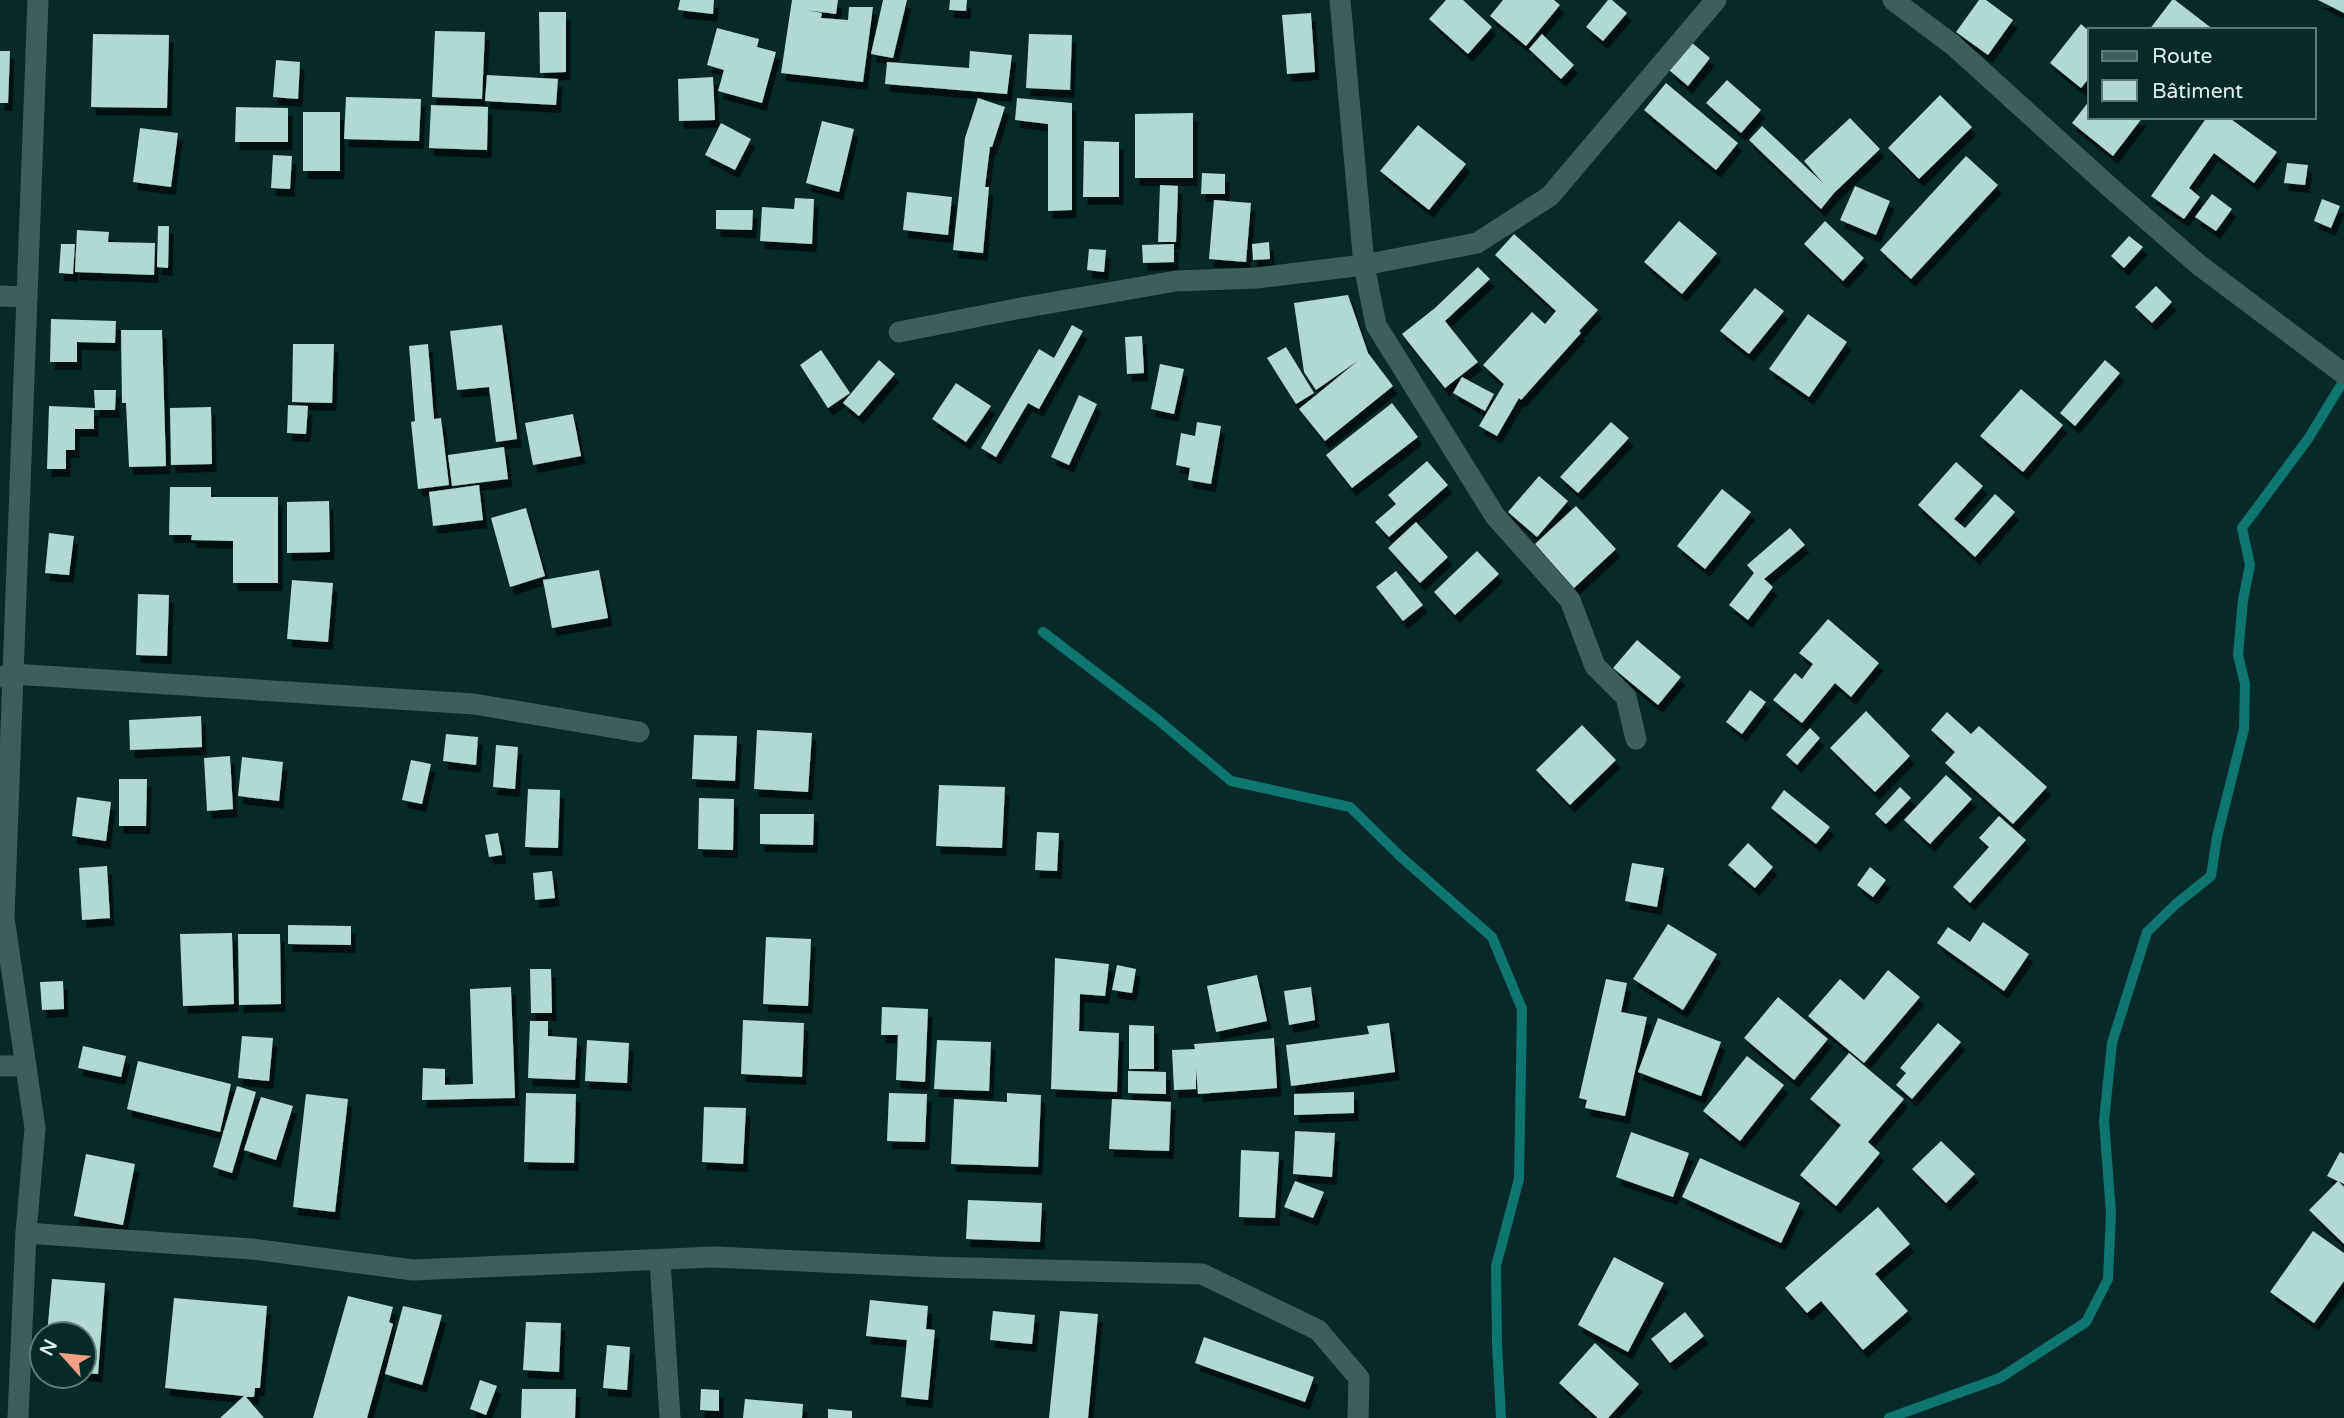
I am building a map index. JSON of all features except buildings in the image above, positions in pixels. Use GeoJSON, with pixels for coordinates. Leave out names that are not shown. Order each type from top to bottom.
{"type":"FeatureCollection","features":[{"type":"Feature","properties":{"kind":"street"},"geometry":{"type":"LineString","coordinates":[[18,1418],[26,1233],[35,1128],[4,918],[6,676],[27,297],[38,0]]}},
{"type":"Feature","properties":{"kind":"street"},"geometry":{"type":"LineString","coordinates":[[1340,0],[1364,265],[1376,325],[1495,516],[1570,600],[1595,666],[1626,697],[1636,739]]}},
{"type":"Feature","properties":{"kind":"street"},"geometry":{"type":"LineString","coordinates":[[899,332],[1176,281],[1256,278],[1364,265],[1477,243],[1550,196],[1716,0]]}},
{"type":"Feature","properties":{"kind":"street"},"geometry":{"type":"LineString","coordinates":[[1893,0],[1953,45],[2199,265],[2339,371]]}},
{"type":"Feature","properties":{"kind":"street"},"geometry":{"type":"LineString","coordinates":[[0,296],[27,297]]}},
{"type":"Feature","properties":{"kind":"street"},"geometry":{"type":"LineString","coordinates":[[6,676],[474,704],[639,732]]}},
{"type":"Feature","properties":{"kind":"street"},"geometry":{"type":"LineString","coordinates":[[0,1066],[26,1066]]}},
{"type":"Feature","properties":{"kind":"street"},"geometry":{"type":"LineString","coordinates":[[26,1233],[252,1249],[413,1270],[714,1257],[933,1267],[1202,1274],[1318,1330],[1359,1378],[1358,1418]]}},
{"type":"Feature","properties":{"kind":"street"},"geometry":{"type":"LineString","coordinates":[[660,1260],[670,1418]]}},
{"type":"Feature","properties":{"kind":"waterway"},"geometry":{"type":"LineString","coordinates":[[1889,1418],[2000,1378],[2086,1322],[2108,1279],[2111,1213],[2104,1121],[2112,1043],[2147,932],[2211,876],[2217,837],[2244,729],[2245,684],[2238,655],[2243,600],[2250,565],[2242,528],[2308,439],[2344,380]]}},
{"type":"Feature","properties":{"kind":"waterway"},"geometry":{"type":"LineString","coordinates":[[1043,632],[1157,719],[1231,781],[1350,807],[1401,857],[1492,937],[1522,1009],[1519,1179],[1496,1266],[1501,1418]]}}]}
